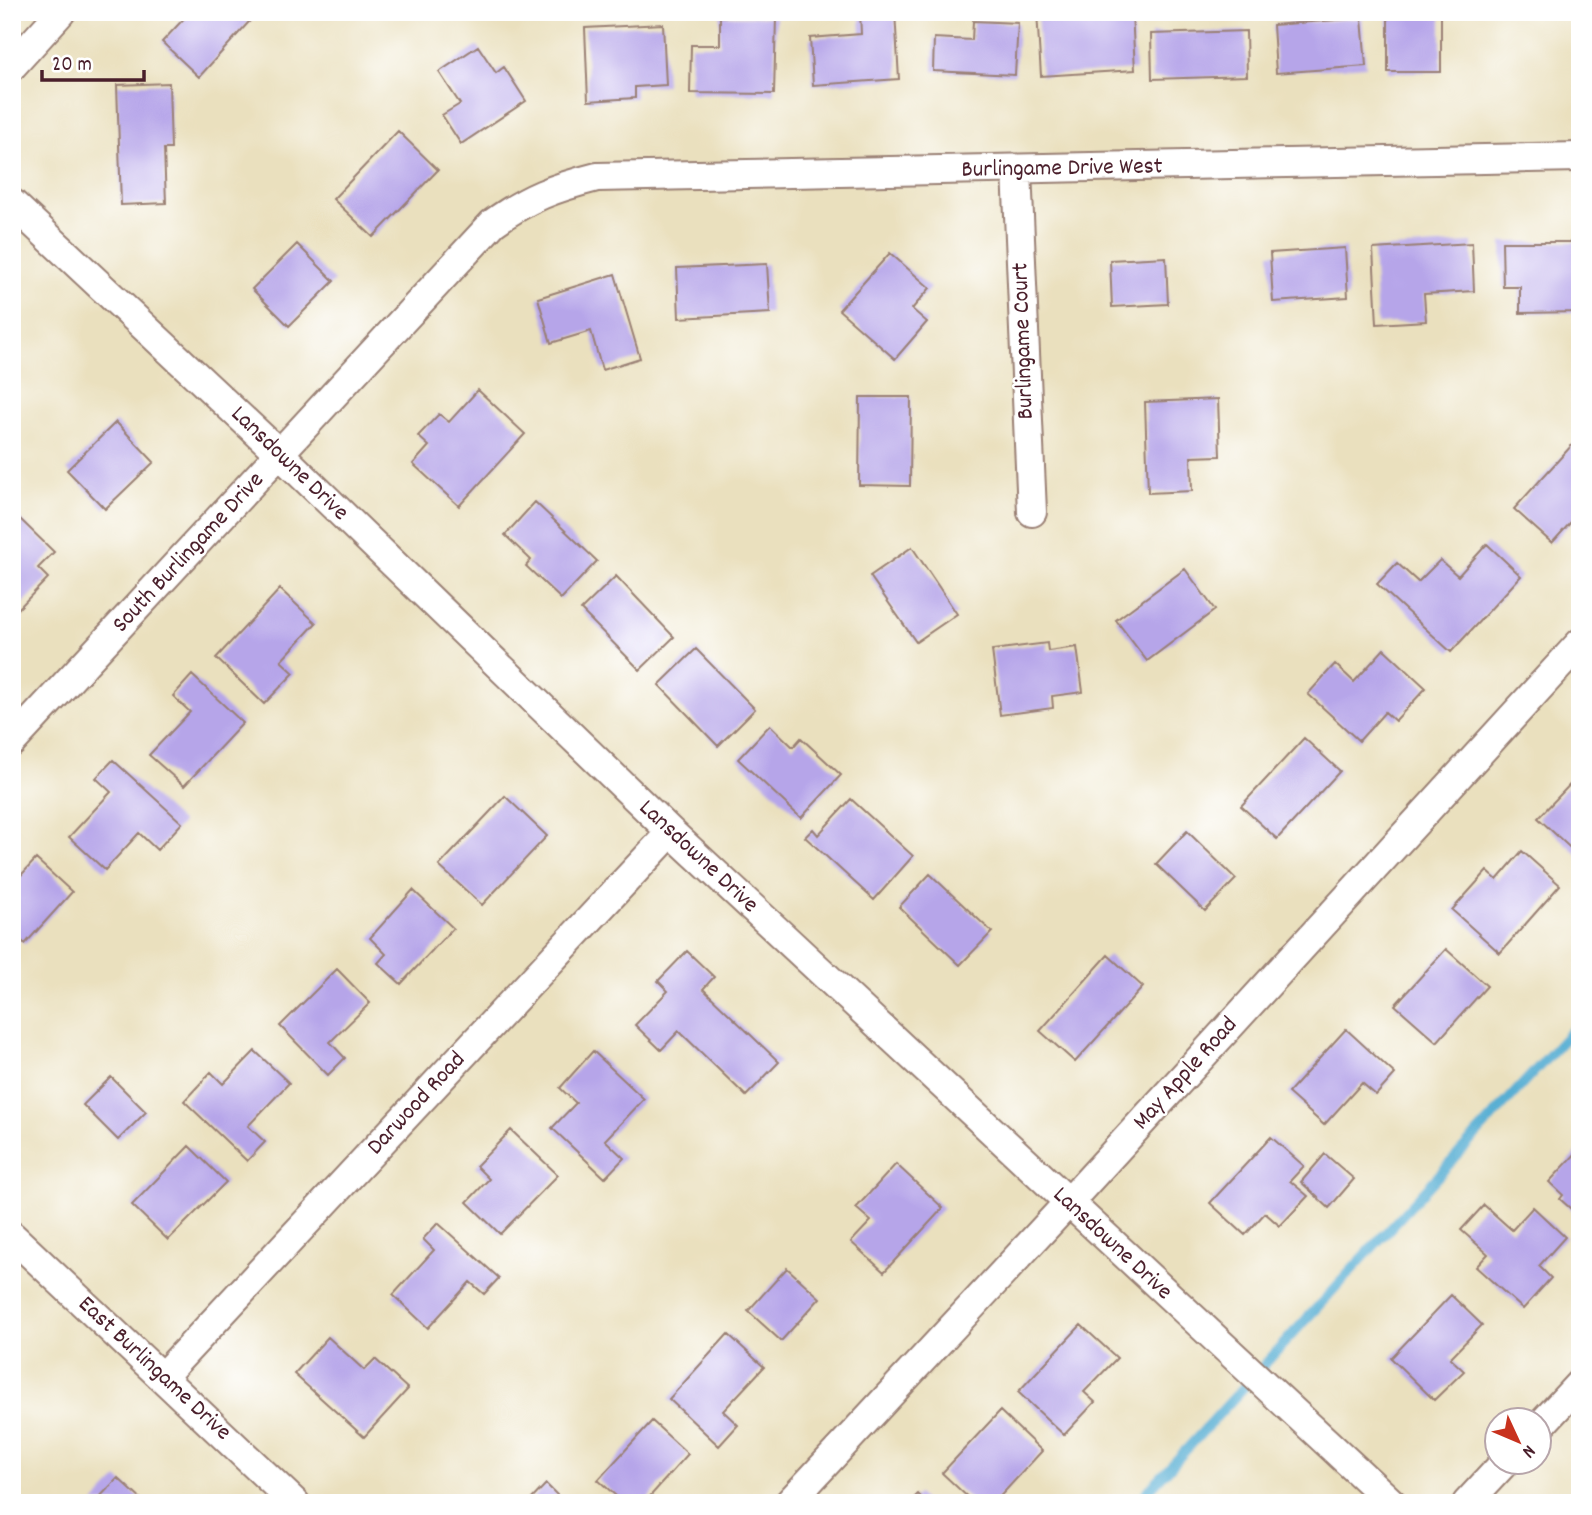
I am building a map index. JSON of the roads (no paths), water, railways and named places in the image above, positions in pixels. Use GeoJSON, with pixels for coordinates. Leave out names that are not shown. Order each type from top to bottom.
{"type":"FeatureCollection","features":[{"type":"Feature","properties":{"kind":"street"},"geometry":{"type":"LineString","coordinates":[[12,66],[61,12]]}},
{"type":"Feature","properties":{"kind":"street","name":"Burlingame Drive West"},"geometry":{"type":"LineString","coordinates":[[546,190],[597,177],[1580,157]]}},
{"type":"Feature","properties":{"kind":"street","name":"Burlingame Court"},"geometry":{"type":"LineString","coordinates":[[1017,170],[1032,512]]}},
{"type":"Feature","properties":{"kind":"street","name":"South Burlingame Drive"},"geometry":{"type":"LineString","coordinates":[[12,742],[281,456],[493,223],[522,202],[546,190]]}},
{"type":"Feature","properties":{"kind":"street","name":"Lansdowne Drive"},"geometry":{"type":"LineString","coordinates":[[12,203],[281,456],[671,832],[1392,1503]]}},
{"type":"Feature","properties":{"kind":"street","name":"May Apple Road"},"geometry":{"type":"LineString","coordinates":[[789,1503],[1068,1203],[1580,643]]}},
{"type":"Feature","properties":{"kind":"street","name":"Darwood Road"},"geometry":{"type":"LineString","coordinates":[[162,1377],[671,832]]}},
{"type":"Feature","properties":{"kind":"street","name":"East Burlingame Drive"},"geometry":{"type":"LineString","coordinates":[[12,1236],[295,1503]]}},
{"type":"Feature","properties":{"kind":"street"},"geometry":{"type":"LineString","coordinates":[[1554,1411],[1579,1386]]}},
{"type":"Feature","properties":{"kind":"street"},"geometry":{"type":"LineString","coordinates":[[1467,1503],[1492,1476]]}},
{"type":"Feature","properties":{"kind":"waterway"},"geometry":{"type":"LineString","coordinates":[[1137,1503],[1580,1022]]}}]}
